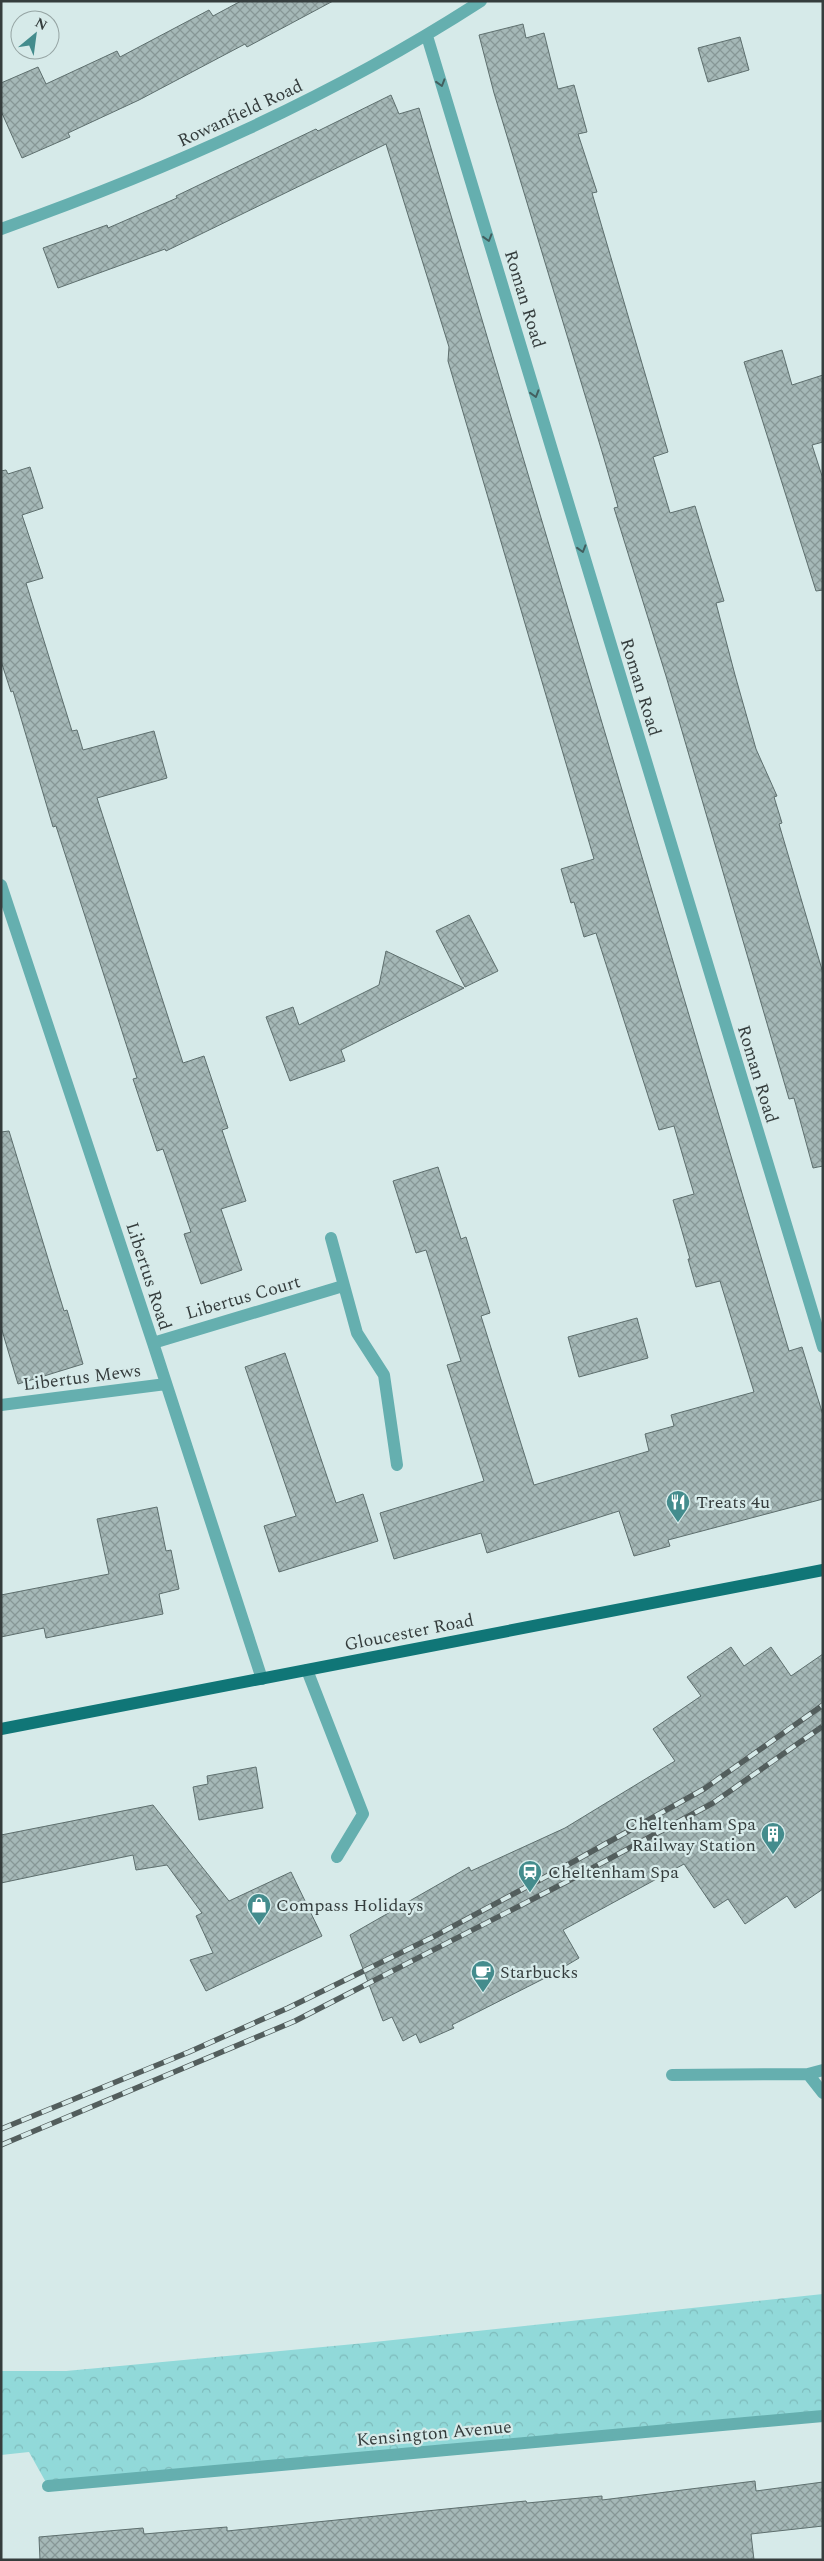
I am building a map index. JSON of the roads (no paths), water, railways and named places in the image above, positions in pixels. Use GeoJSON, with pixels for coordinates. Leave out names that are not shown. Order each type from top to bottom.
{"type":"FeatureCollection","features":[{"type":"Feature","properties":{"kind":"main road","name":"Gloucester Road"},"geometry":{"type":"LineString","coordinates":[[1,1729],[823,1570]]}},
{"type":"Feature","properties":{"kind":"street","name":"Rowanfield Road"},"geometry":{"type":"LineString","coordinates":[[1,230],[126,183],[214,146],[298,106],[427,36],[481,1]]}},
{"type":"Feature","properties":{"kind":"street","name":"Roman Road"},"geometry":{"type":"LineString","coordinates":[[427,36],[823,1347]]}},
{"type":"Feature","properties":{"kind":"street","name":"Libertus Road"},"geometry":{"type":"LineString","coordinates":[[1,885],[262,1678]]}},
{"type":"Feature","properties":{"kind":"street"},"geometry":{"type":"LineString","coordinates":[[331,1238],[357,1333],[384,1375],[397,1464]]}},
{"type":"Feature","properties":{"kind":"street","name":"Libertus Court"},"geometry":{"type":"LineString","coordinates":[[153,1343],[344,1286]]}},
{"type":"Feature","properties":{"kind":"street","name":"Libertus Mews"},"geometry":{"type":"LineString","coordinates":[[1,1405],[166,1384]]}},
{"type":"Feature","properties":{"kind":"street"},"geometry":{"type":"LineString","coordinates":[[307,1670],[363,1814],[338,1858]]}},
{"type":"Feature","properties":{"kind":"street"},"geometry":{"type":"LineString","coordinates":[[672,2076],[808,2074],[823,2070]]}},
{"type":"Feature","properties":{"kind":"street"},"geometry":{"type":"LineString","coordinates":[[808,2074],[823,2093]]}},
{"type":"Feature","properties":{"kind":"street","name":"Kensington Avenue"},"geometry":{"type":"LineString","coordinates":[[48,2486],[823,2416]]}},
{"type":"Feature","properties":{"kind":"railway"},"geometry":{"type":"LineString","coordinates":[[1,2129],[189,2052],[288,2008],[433,1937],[704,1789],[823,1705]]}},
{"type":"Feature","properties":{"kind":"railway"},"geometry":{"type":"LineString","coordinates":[[1,2145],[295,2021],[570,1880],[713,1803],[823,1726]]}},
{"type":"Feature","properties":{"kind":"place","name":"Treats 4u"},"geometry":{"type":"Point","coordinates":[678,1523]}},
{"type":"Feature","properties":{"kind":"place","name":"Cheltenham Spa Railway Station"},"geometry":{"type":"Point","coordinates":[773,1855]}},
{"type":"Feature","properties":{"kind":"place","name":"Cheltenham Spa"},"geometry":{"type":"Point","coordinates":[530,1893]}},
{"type":"Feature","properties":{"kind":"place","name":"Compass Holidays"},"geometry":{"type":"Point","coordinates":[259,1926]}},
{"type":"Feature","properties":{"kind":"place","name":"Starbucks"},"geometry":{"type":"Point","coordinates":[483,1993]}}]}
